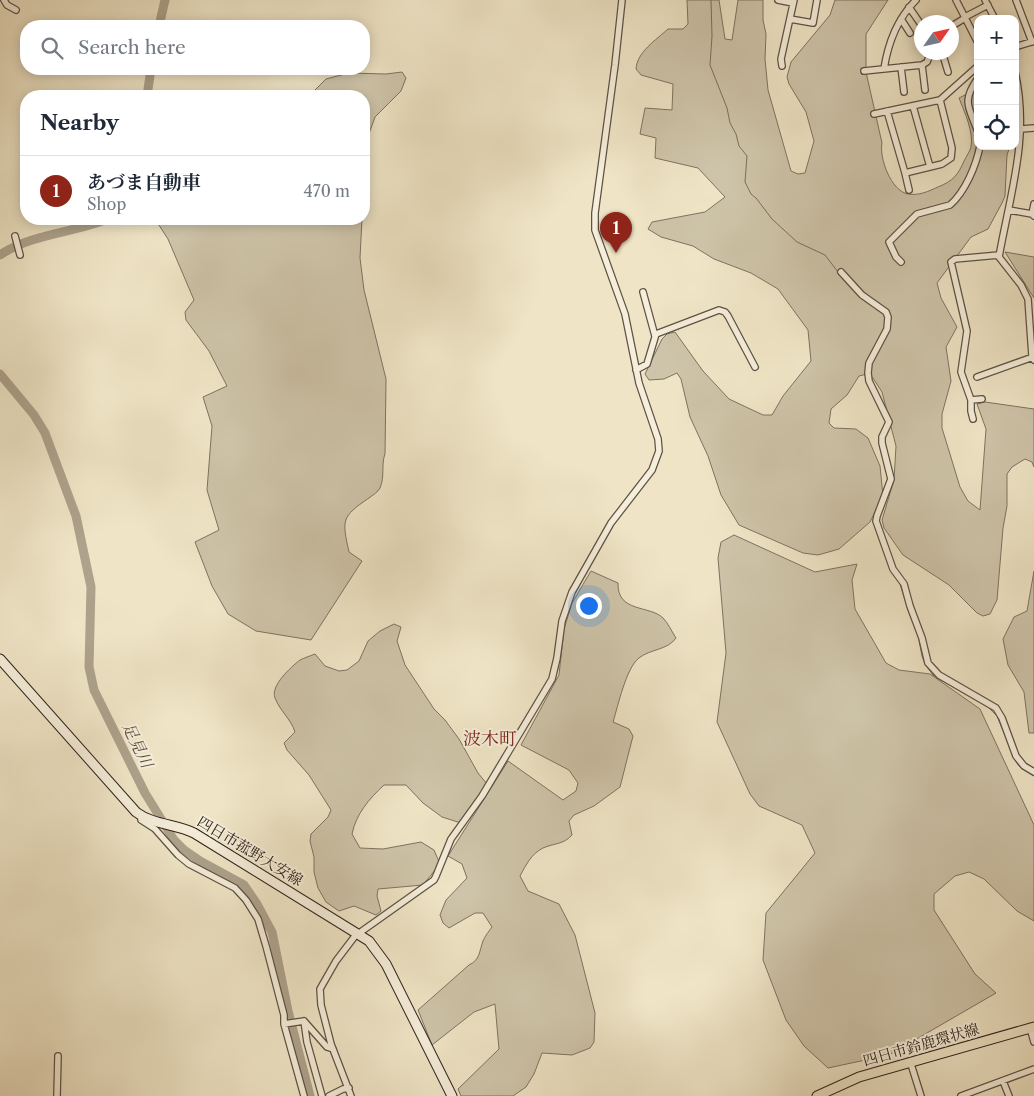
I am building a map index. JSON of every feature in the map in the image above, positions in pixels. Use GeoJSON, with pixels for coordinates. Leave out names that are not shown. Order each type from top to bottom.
{"type":"FeatureCollection","features":[{"type":"Feature","properties":{"kind":"main road","name":"四日市菰野大安線"},"geometry":{"type":"LineString","coordinates":[[0,659],[125,802],[141,816],[194,833],[359,933],[369,941],[386,964],[452,1096]]}},
{"type":"Feature","properties":{"kind":"main road","name":"四日市鈴鹿環状線"},"geometry":{"type":"LineString","coordinates":[[817,1096],[859,1077],[1032,1028]]}},
{"type":"Feature","properties":{"kind":"street"},"geometry":{"type":"LineString","coordinates":[[4,0],[7,5],[16,10]]}},
{"type":"Feature","properties":{"kind":"street"},"geometry":{"type":"LineString","coordinates":[[351,1096],[332,1049],[322,1011],[320,989],[344,949],[359,933],[434,880],[439,872],[451,839],[482,796],[552,679],[562,621],[572,592],[611,523],[652,470],[658,452],[658,439],[639,383],[625,314],[595,230],[595,213],[622,0]]}},
{"type":"Feature","properties":{"kind":"street"},"geometry":{"type":"LineString","coordinates":[[778,0],[793,2],[781,59],[782,66]]}},
{"type":"Feature","properties":{"kind":"street"},"geometry":{"type":"LineString","coordinates":[[790,19],[813,23],[817,0]]}},
{"type":"Feature","properties":{"kind":"street"},"geometry":{"type":"LineString","coordinates":[[884,69],[891,38],[901,19],[916,0]]}},
{"type":"Feature","properties":{"kind":"street"},"geometry":{"type":"LineString","coordinates":[[956,0],[974,35]]}},
{"type":"Feature","properties":{"kind":"street"},"geometry":{"type":"LineString","coordinates":[[1016,0],[1033,41],[1019,46]]}},
{"type":"Feature","properties":{"kind":"street"},"geometry":{"type":"LineString","coordinates":[[959,22],[986,2],[993,15]]}},
{"type":"Feature","properties":{"kind":"street"},"geometry":{"type":"LineString","coordinates":[[909,7],[914,15]]}},
{"type":"Feature","properties":{"kind":"street"},"geometry":{"type":"LineString","coordinates":[[901,19],[910,33]]}},
{"type":"Feature","properties":{"kind":"street"},"geometry":{"type":"LineString","coordinates":[[864,71],[922,65],[928,60]]}},
{"type":"Feature","properties":{"kind":"street"},"geometry":{"type":"LineString","coordinates":[[944,60],[948,72]]}},
{"type":"Feature","properties":{"kind":"street"},"geometry":{"type":"LineString","coordinates":[[922,65],[925,90]]}},
{"type":"Feature","properties":{"kind":"street"},"geometry":{"type":"LineString","coordinates":[[901,67],[904,92]]}},
{"type":"Feature","properties":{"kind":"street"},"geometry":{"type":"LineString","coordinates":[[874,114],[940,100],[974,70]]}},
{"type":"Feature","properties":{"kind":"street"},"geometry":{"type":"LineString","coordinates":[[974,84],[967,100],[974,120]]}},
{"type":"Feature","properties":{"kind":"street"},"geometry":{"type":"LineString","coordinates":[[977,377],[1033,358],[1028,299],[1021,285],[1005,267],[999,255],[1019,158],[1021,128],[1019,93]]}},
{"type":"Feature","properties":{"kind":"street"},"geometry":{"type":"LineString","coordinates":[[904,173],[945,162],[952,155],[940,100]]}},
{"type":"Feature","properties":{"kind":"street"},"geometry":{"type":"LineString","coordinates":[[914,106],[930,167]]}},
{"type":"Feature","properties":{"kind":"street"},"geometry":{"type":"LineString","coordinates":[[887,111],[909,190]]}},
{"type":"Feature","properties":{"kind":"street"},"geometry":{"type":"LineString","coordinates":[[1021,128],[1034,128]]}},
{"type":"Feature","properties":{"kind":"street"},"geometry":{"type":"LineString","coordinates":[[901,262],[896,257],[889,242],[918,214],[950,205],[953,202],[965,186],[978,150]]}},
{"type":"Feature","properties":{"kind":"street"},"geometry":{"type":"LineString","coordinates":[[1009,210],[1033,215],[1034,204]]}},
{"type":"Feature","properties":{"kind":"street"},"geometry":{"type":"LineString","coordinates":[[15,237],[20,254]]}},
{"type":"Feature","properties":{"kind":"street"},"geometry":{"type":"LineString","coordinates":[[973,419],[971,400],[961,372],[967,331],[951,262],[955,259],[999,255]]}},
{"type":"Feature","properties":{"kind":"street"},"geometry":{"type":"LineString","coordinates":[[841,272],[870,302],[886,312],[889,319],[887,329],[868,367],[869,381],[889,422],[882,437],[882,443],[891,479],[876,521],[894,569],[904,584],[922,638],[926,657],[932,669],[939,675],[996,708],[1002,718],[1016,756],[1024,766],[1034,772]]}},
{"type":"Feature","properties":{"kind":"street"},"geometry":{"type":"LineString","coordinates":[[643,292],[655,336]]}},
{"type":"Feature","properties":{"kind":"street"},"geometry":{"type":"LineString","coordinates":[[636,370],[646,364],[655,336],[659,332],[719,310],[722,310],[728,316],[756,367]]}},
{"type":"Feature","properties":{"kind":"street"},"geometry":{"type":"LineString","coordinates":[[971,400],[982,399]]}},
{"type":"Feature","properties":{"kind":"street"},"geometry":{"type":"LineString","coordinates":[[141,816],[141,820],[155,829],[189,864],[235,888],[246,900],[258,919],[304,1096]]}},
{"type":"Feature","properties":{"kind":"street"},"geometry":{"type":"LineString","coordinates":[[304,1021],[323,1043],[332,1049]]}},
{"type":"Feature","properties":{"kind":"street"},"geometry":{"type":"LineString","coordinates":[[284,1024],[304,1021]]}},
{"type":"Feature","properties":{"kind":"street"},"geometry":{"type":"LineString","coordinates":[[304,1021],[322,1096]]}},
{"type":"Feature","properties":{"kind":"street"},"geometry":{"type":"LineString","coordinates":[[1032,1028],[1034,1042]]}},
{"type":"Feature","properties":{"kind":"street"},"geometry":{"type":"LineString","coordinates":[[57,1096],[58,1056]]}},
{"type":"Feature","properties":{"kind":"street"},"geometry":{"type":"LineString","coordinates":[[910,1061],[921,1096]]}},
{"type":"Feature","properties":{"kind":"street"},"geometry":{"type":"LineString","coordinates":[[964,1095],[1034,1069]]}},
{"type":"Feature","properties":{"kind":"street"},"geometry":{"type":"LineString","coordinates":[[1003,1080],[1009,1096]]}},
{"type":"Feature","properties":{"kind":"street"},"geometry":{"type":"LineString","coordinates":[[329,1096],[349,1088]]}},
{"type":"Feature","properties":{"kind":"shaded area"},"geometry":{"type":"Polygon","coordinates":[[[687,0],[719,0],[725,39],[732,40],[738,0],[763,0],[768,90],[791,171],[798,174],[805,173],[814,141],[806,112],[789,84],[787,77],[791,62],[830,15],[835,0],[888,0],[866,34],[866,72],[882,143],[884,165],[896,187],[908,194],[920,194],[948,182],[960,170],[972,141],[968,122],[959,98],[965,95],[974,117],[974,150],[1009,150],[1005,196],[988,229],[971,237],[937,283],[941,298],[957,327],[946,347],[951,381],[942,414],[942,428],[960,487],[968,501],[980,510],[986,429],[977,404],[985,402],[1034,409],[1034,467],[1032,462],[1025,459],[1012,467],[1007,474],[1007,506],[1003,528],[997,600],[990,614],[983,616],[977,613],[949,585],[903,555],[884,528],[882,520],[894,480],[896,446],[882,392],[873,378],[867,374],[859,376],[847,395],[831,409],[829,423],[834,428],[856,429],[868,438],[880,466],[883,496],[870,522],[839,549],[818,555],[803,553],[739,525],[721,495],[708,456],[690,417],[681,379],[677,373],[664,379],[649,380],[645,374],[662,339],[667,334],[675,332],[703,371],[729,399],[763,415],[772,415],[783,396],[811,361],[808,330],[778,289],[751,273],[714,259],[693,246],[661,237],[648,229],[652,222],[705,212],[725,197],[698,168],[655,158],[656,138],[640,134],[645,108],[672,110],[673,84],[641,75],[636,69],[637,63],[643,52],[668,29],[683,29],[688,24],[687,0]]]}},
{"type":"Feature","properties":{"kind":"shaded area"},"geometry":{"type":"Polygon","coordinates":[[[402,72],[406,78],[401,91],[375,117],[370,131],[370,90],[315,90],[326,79],[341,75],[402,72]]]}},
{"type":"Feature","properties":{"kind":"shaded area"},"geometry":{"type":"Polygon","coordinates":[[[971,91],[974,91],[973,109],[970,100],[971,91]]]}},
{"type":"Feature","properties":{"kind":"shaded area"},"geometry":{"type":"Polygon","coordinates":[[[159,225],[362,225],[360,258],[364,290],[386,379],[385,454],[382,479],[378,491],[353,510],[346,520],[345,533],[349,552],[362,561],[311,640],[256,631],[228,614],[212,586],[195,542],[219,530],[207,490],[212,426],[203,397],[227,386],[209,351],[186,320],[185,312],[194,300],[168,239],[159,225]]]}},
{"type":"Feature","properties":{"kind":"shaded area"},"geometry":{"type":"Polygon","coordinates":[[[1005,252],[1034,257],[1034,298],[1005,252]]]}},
{"type":"Feature","properties":{"kind":"shaded area"},"geometry":{"type":"Polygon","coordinates":[[[734,535],[815,572],[857,564],[852,580],[855,609],[886,663],[899,670],[930,674],[980,709],[1034,825],[1034,921],[1017,911],[984,879],[969,872],[955,876],[934,894],[934,910],[975,974],[996,993],[889,1055],[828,1068],[804,1046],[786,1020],[763,960],[766,913],[815,853],[802,825],[759,806],[750,794],[717,722],[726,653],[718,558],[721,542],[734,535]]]}},
{"type":"Feature","properties":{"kind":"shaded area"},"geometry":{"type":"Polygon","coordinates":[[[591,571],[618,583],[619,593],[628,604],[650,611],[663,618],[676,638],[668,645],[639,658],[626,678],[613,722],[629,729],[633,736],[620,787],[594,806],[574,815],[569,821],[572,835],[562,842],[547,846],[535,853],[520,876],[528,891],[559,904],[575,935],[595,1013],[594,1042],[590,1048],[572,1055],[542,1053],[534,1074],[526,1087],[513,1096],[461,1096],[458,1089],[499,1049],[495,1004],[474,1012],[432,1045],[418,1010],[475,961],[484,939],[492,927],[483,913],[475,913],[449,928],[443,923],[440,915],[446,900],[467,878],[462,864],[448,856],[508,761],[563,800],[576,791],[578,783],[569,770],[521,745],[559,675],[564,629],[572,603],[591,571]]]}},
{"type":"Feature","properties":{"kind":"shaded area"},"geometry":{"type":"Polygon","coordinates":[[[1034,571],[1034,733],[1029,733],[1024,692],[1008,665],[1003,639],[1014,617],[1027,611],[1034,571]]]}},
{"type":"Feature","properties":{"kind":"shaded area"},"geometry":{"type":"Polygon","coordinates":[[[394,624],[401,627],[397,641],[405,665],[434,709],[459,739],[478,773],[487,784],[461,823],[442,817],[423,803],[406,785],[384,785],[364,807],[354,827],[352,834],[360,848],[383,849],[421,842],[434,850],[440,864],[423,885],[378,889],[377,896],[381,911],[376,915],[354,906],[339,911],[326,902],[318,888],[310,841],[311,834],[328,817],[331,810],[309,775],[287,750],[284,743],[295,732],[277,703],[274,693],[282,677],[292,667],[300,660],[315,654],[325,666],[339,671],[347,670],[359,661],[368,641],[380,631],[394,624]]]}},
{"type":"Feature","properties":{"kind":"waterway","name":"足見川"},"geometry":{"type":"LineString","coordinates":[[160,20],[165,0]]}},
{"type":"Feature","properties":{"kind":"waterway"},"geometry":{"type":"LineString","coordinates":[[711,0],[712,36],[710,65],[727,108],[730,123],[736,134],[739,146],[747,156],[745,182],[751,194],[772,219],[797,242],[825,255],[838,272]]}},
{"type":"Feature","properties":{"kind":"waterway","name":"足見川"},"geometry":{"type":"LineString","coordinates":[[148,90],[150,75]]}},
{"type":"Feature","properties":{"kind":"waterway","name":"足見川"},"geometry":{"type":"LineString","coordinates":[[0,255],[25,242],[90,225]]}},
{"type":"Feature","properties":{"kind":"waterway"},"geometry":{"type":"LineString","coordinates":[[865,300],[882,313]]}},
{"type":"Feature","properties":{"kind":"waterway"},"geometry":{"type":"LineString","coordinates":[[866,370],[865,375],[868,386]]}},
{"type":"Feature","properties":{"kind":"waterway","name":"足見川"},"geometry":{"type":"LineString","coordinates":[[0,374],[34,415],[45,433],[76,516],[91,587],[89,667],[94,690],[145,793],[174,840],[200,861],[244,885],[272,932],[288,1011],[310,1096]]}},
{"type":"Feature","properties":{"kind":"waterway"},"geometry":{"type":"LineString","coordinates":[[879,437],[883,459]]}},
{"type":"Feature","properties":{"kind":"waterway"},"geometry":{"type":"LineString","coordinates":[[874,518],[882,494]]}},
{"type":"Feature","properties":{"kind":"waterway"},"geometry":{"type":"LineString","coordinates":[[873,522],[890,568]]}},
{"type":"Feature","properties":{"kind":"waterway"},"geometry":{"type":"LineString","coordinates":[[900,584],[914,625]]}},
{"type":"Feature","properties":{"kind":"waterway"},"geometry":{"type":"LineString","coordinates":[[918,635],[922,656],[933,675],[987,706],[997,716],[1016,762],[1034,776]]}},
{"type":"Feature","properties":{"kind":"place","name":"あづま自動車"},"geometry":{"type":"Point","coordinates":[616,253]}},
{"type":"Feature","properties":{"kind":"district","name":"波木町"},"geometry":{"type":"Point","coordinates":[490,739]}}]}
